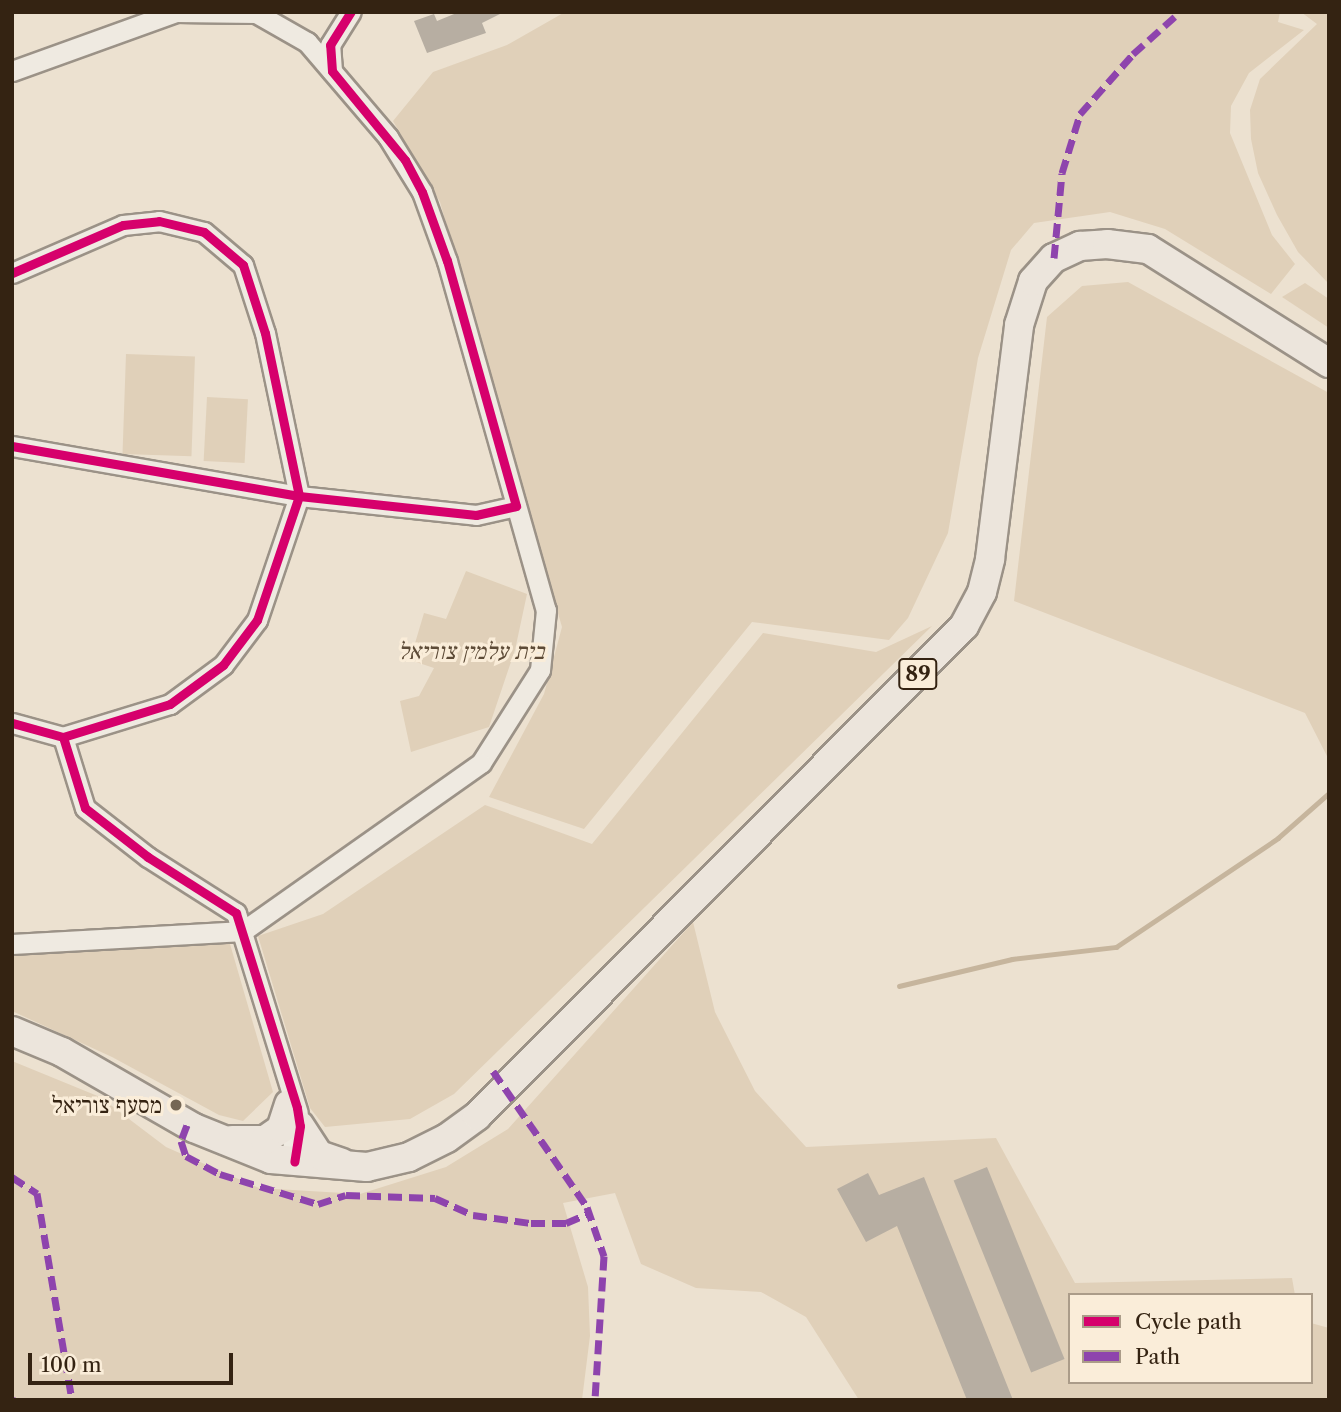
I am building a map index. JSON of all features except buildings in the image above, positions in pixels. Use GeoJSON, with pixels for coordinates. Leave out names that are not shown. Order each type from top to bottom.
{"type":"FeatureCollection","features":[{"type":"Feature","properties":{"kind":"highway","name":"89"},"geometry":{"type":"LineString","coordinates":[[12,1031],[62,1052],[149,1106],[216,1138],[294,1163],[351,1167],[409,1157],[447,1138],[477,1116],[964,626],[982,592],[990,559],[1019,325],[1032,281],[1054,258],[1080,246],[1107,244],[1148,249],[1329,363]]}},
{"type":"Feature","properties":{"kind":"highway"},"geometry":{"type":"LineString","coordinates":[[293,1106],[320,1155],[351,1167]]}},
{"type":"Feature","properties":{"kind":"highway"},"geometry":{"type":"LineString","coordinates":[[216,1138],[265,1140],[281,1129],[293,1106]]}},
{"type":"Feature","properties":{"kind":"street"},"geometry":{"type":"LineString","coordinates":[[12,71],[176,12],[257,13],[307,41],[405,160],[422,192],[447,261],[546,610],[540,670],[481,763],[243,931],[12,944]]}},
{"type":"Feature","properties":{"kind":"street"},"geometry":{"type":"LineString","coordinates":[[332,71],[330,45],[351,12]]}},
{"type":"Feature","properties":{"kind":"street"},"geometry":{"type":"LineString","coordinates":[[12,273],[123,225],[159,221],[204,232],[243,265],[265,332],[299,496],[257,620],[223,665],[170,704],[63,737],[12,723]]}},
{"type":"Feature","properties":{"kind":"street"},"geometry":{"type":"LineString","coordinates":[[12,446],[299,496],[476,515],[516,506]]}},
{"type":"Feature","properties":{"kind":"street"},"geometry":{"type":"LineString","coordinates":[[63,737],[85,808],[148,857],[236,913],[293,1106],[294,1163]]}},
{"type":"Feature","properties":{"kind":"green space"},"geometry":{"type":"Polygon","coordinates":[[[565,12],[1280,12],[1278,22],[1304,30],[1249,73],[1231,106],[1230,133],[1272,235],[1295,264],[1271,294],[1165,229],[1110,212],[1034,223],[1011,250],[978,358],[948,533],[908,618],[889,640],[752,622],[584,829],[489,797],[544,694],[562,627],[440,202],[393,121],[433,72],[507,45],[565,12]]]}},
{"type":"Feature","properties":{"kind":"green space"},"geometry":{"type":"Polygon","coordinates":[[[1301,12],[1329,12],[1329,284],[1298,252],[1277,215],[1258,173],[1251,139],[1250,110],[1260,79],[1317,24],[1301,12]]]}},
{"type":"Feature","properties":{"kind":"green space"},"geometry":{"type":"Polygon","coordinates":[[[1128,282],[1329,393],[1329,760],[1305,713],[1014,601],[1047,317],[1082,286],[1128,282]]]}},
{"type":"Feature","properties":{"kind":"green space"},"geometry":{"type":"Polygon","coordinates":[[[1305,283],[1329,299],[1329,328],[1282,297],[1305,283]]]}},
{"type":"Feature","properties":{"kind":"green space"},"geometry":{"type":"Polygon","coordinates":[[[126,354],[195,356],[191,456],[123,454],[126,354]]]}},
{"type":"Feature","properties":{"kind":"green space"},"geometry":{"type":"Polygon","coordinates":[[[207,397],[248,399],[245,463],[204,461],[207,397]]]}},
{"type":"Feature","properties":{"kind":"green space","name":"בית עלמין צוריאל"},"geometry":{"type":"Polygon","coordinates":[[[466,571],[527,594],[515,650],[489,727],[411,752],[400,701],[419,696],[434,668],[410,660],[424,613],[446,619],[466,571]]]}},
{"type":"Feature","properties":{"kind":"green space"},"geometry":{"type":"Polygon","coordinates":[[[932,626],[454,1094],[410,1119],[325,1127],[310,1108],[258,936],[323,914],[485,805],[592,844],[763,633],[876,652],[932,626]]]}},
{"type":"Feature","properties":{"kind":"green space"},"geometry":{"type":"Polygon","coordinates":[[[693,922],[715,1012],[755,1091],[806,1147],[996,1138],[1075,1283],[1292,1278],[1295,1293],[1068,1293],[1068,1384],[1313,1384],[1313,1324],[1329,1328],[1329,1400],[859,1400],[806,1317],[761,1292],[696,1288],[641,1264],[615,1193],[563,1203],[588,1287],[590,1336],[582,1400],[12,1400],[12,1061],[100,1097],[166,1147],[259,1188],[360,1194],[446,1167],[508,1129],[693,922]]]}},
{"type":"Feature","properties":{"kind":"green space"},"geometry":{"type":"Polygon","coordinates":[[[228,937],[273,1092],[243,1121],[219,1115],[112,1057],[12,1011],[12,943],[43,950],[104,951],[228,937]]]}},
{"type":"Feature","properties":{"kind":"waterway"},"geometry":{"type":"LineString","coordinates":[[899,986],[1012,959],[1116,947],[1278,838],[1329,793]]}},
{"type":"Feature","properties":{"kind":"marked path"},"geometry":{"type":"LineString","coordinates":[[1054,258],[1062,173],[1080,114],[1133,54],[1180,12]]}},
{"type":"Feature","properties":{"kind":"marked path"},"geometry":{"type":"LineString","coordinates":[[493,1071],[587,1207],[604,1256],[595,1400]]}},
{"type":"Feature","properties":{"kind":"marked path"},"geometry":{"type":"LineString","coordinates":[[187,1125],[181,1141],[186,1156],[220,1174],[318,1204],[346,1195],[435,1198],[473,1215],[531,1223],[566,1223],[590,1213]]}},
{"type":"Feature","properties":{"kind":"marked path"},"geometry":{"type":"LineString","coordinates":[[12,1177],[37,1193],[72,1400]]}},
{"type":"Feature","properties":{"kind":"cycle path"},"geometry":{"type":"LineString","coordinates":[[12,446],[299,496],[476,515],[516,506],[447,261],[422,192],[405,160],[332,71],[330,45],[351,12]]}},
{"type":"Feature","properties":{"kind":"cycle path"},"geometry":{"type":"LineString","coordinates":[[12,273],[123,225],[159,221],[204,232],[243,265],[265,333],[299,496],[257,620],[223,665],[170,704],[63,737],[12,723]]}},
{"type":"Feature","properties":{"kind":"cycle path"},"geometry":{"type":"LineString","coordinates":[[63,737],[85,808],[148,857],[236,913],[297,1108],[300,1126],[294,1162]]}},
{"type":"Feature","properties":{"kind":"place","name":"מסעף צוריאל"},"geometry":{"type":"Point","coordinates":[176,1105]}}]}
